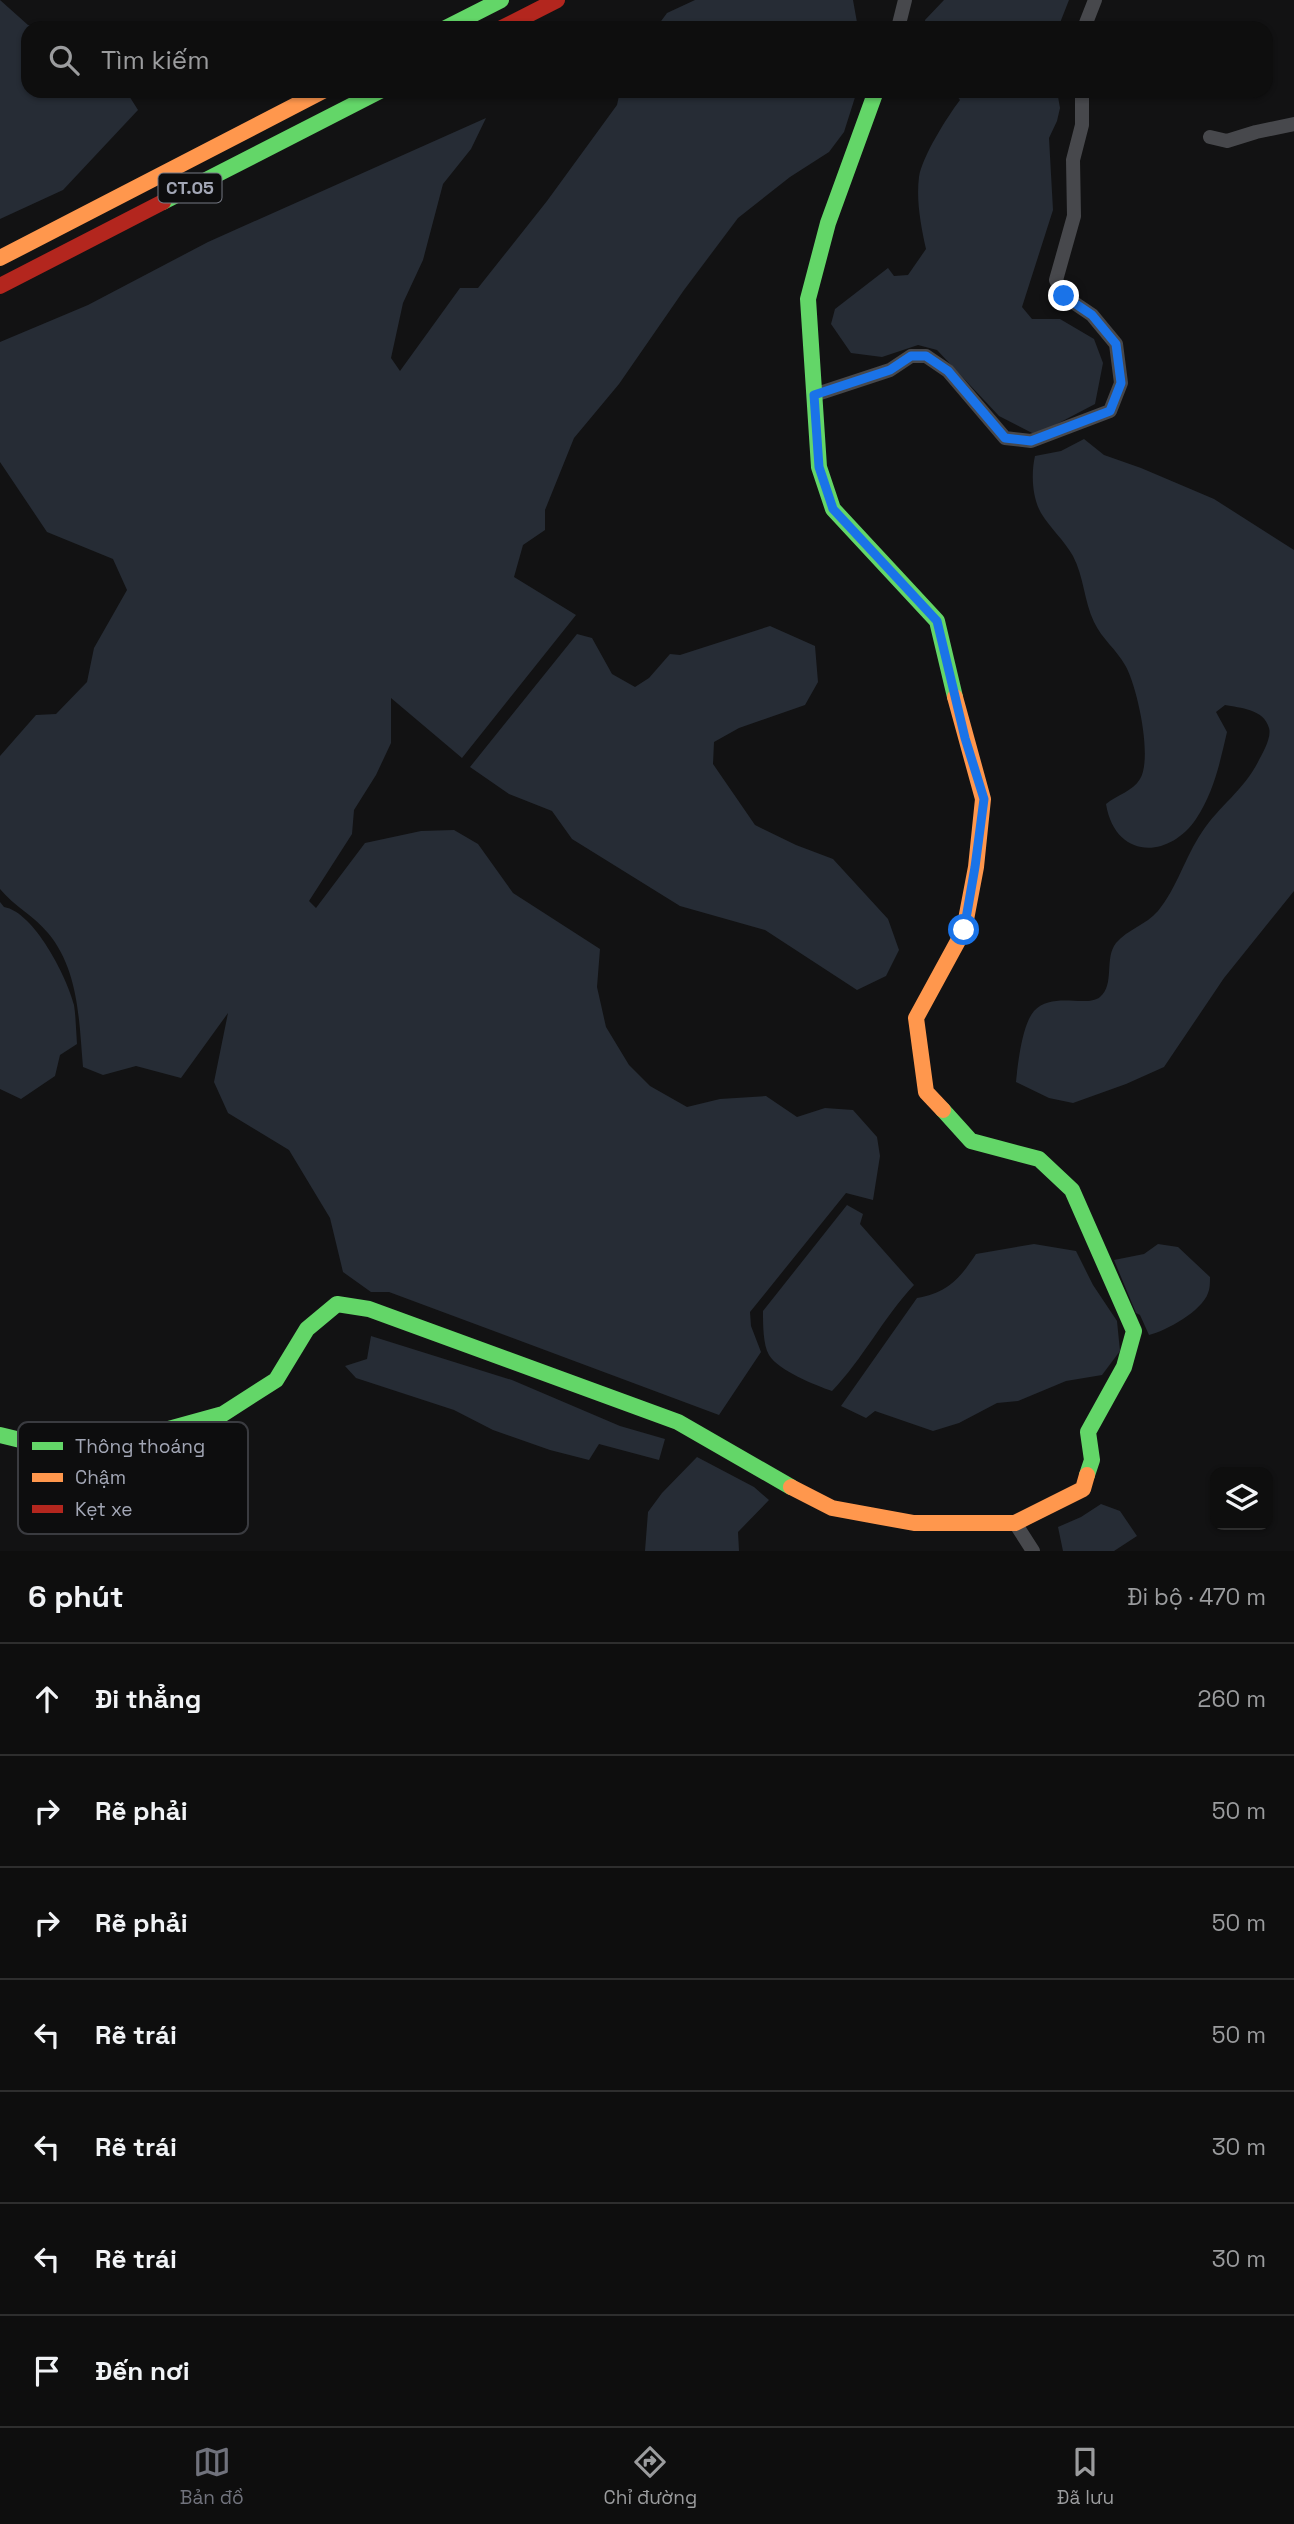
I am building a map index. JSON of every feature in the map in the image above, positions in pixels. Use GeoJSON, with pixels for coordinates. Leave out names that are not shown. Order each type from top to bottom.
{"type":"FeatureCollection","features":[{"type":"Feature","properties":{"kind":"main road"},"geometry":{"type":"LineString","coordinates":[[460,21],[500,0]]}},
{"type":"Feature","properties":{"kind":"main road"},"geometry":{"type":"LineString","coordinates":[[516,21],[557,0]]}},
{"type":"Feature","properties":{"kind":"main road","name":"CT.05"},"geometry":{"type":"LineString","coordinates":[[0,258],[309,98]]}},
{"type":"Feature","properties":{"kind":"main road","name":"CT.05"},"geometry":{"type":"LineString","coordinates":[[0,286],[366,98]]}},
{"type":"Feature","properties":{"kind":"main road"},"geometry":{"type":"LineString","coordinates":[[194,1422],[223,1414],[276,1380],[307,1329],[337,1304],[369,1309],[678,1422],[767,1475],[832,1508],[914,1523],[1015,1523],[1083,1489],[1092,1460],[1088,1432],[1124,1367],[1134,1331],[1072,1190],[1039,1159],[971,1140],[926,1092],[916,1018],[964,930],[984,799],[965,738],[937,621],[833,509],[819,467],[808,299],[828,223],[873,98]]}},
{"type":"Feature","properties":{"kind":"main road"},"geometry":{"type":"LineString","coordinates":[[0,1435],[18,1439]]}},
{"type":"Feature","properties":{"kind":"street"},"geometry":{"type":"LineString","coordinates":[[900,21],[905,0]]}},
{"type":"Feature","properties":{"kind":"street"},"geometry":{"type":"LineString","coordinates":[[1087,21],[1095,0]]}},
{"type":"Feature","properties":{"kind":"street"},"geometry":{"type":"LineString","coordinates":[[814,395],[890,370],[911,356],[926,356],[948,371],[1005,438],[1031,441],[1110,411],[1121,383],[1116,344],[1092,315],[1064,296],[1056,280],[1074,216],[1073,160],[1082,124],[1082,98]]}},
{"type":"Feature","properties":{"kind":"street"},"geometry":{"type":"LineString","coordinates":[[1210,137],[1227,141],[1294,124]]}},
{"type":"Feature","properties":{"kind":"street"},"geometry":{"type":"LineString","coordinates":[[1015,1523],[1033,1551]]}},
{"type":"Feature","properties":{"kind":"shaded area"},"geometry":{"type":"Polygon","coordinates":[[[0,0],[24,21],[21,21],[21,98],[130,98],[138,110],[63,190],[0,219],[0,0]]]}},
{"type":"Feature","properties":{"kind":"shaded area"},"geometry":{"type":"Polygon","coordinates":[[[695,0],[853,0],[857,21],[661,21],[667,13],[695,0]]]}},
{"type":"Feature","properties":{"kind":"shaded area"},"geometry":{"type":"Polygon","coordinates":[[[944,0],[1069,0],[1061,21],[925,20],[944,0]]]}},
{"type":"Feature","properties":{"kind":"shaded area"},"geometry":{"type":"Polygon","coordinates":[[[618,98],[855,98],[844,132],[829,152],[790,177],[738,218],[619,384],[574,438],[545,510],[545,530],[523,545],[514,577],[576,615],[462,758],[391,698],[391,743],[376,775],[354,810],[352,834],[309,901],[316,908],[365,843],[421,831],[454,830],[478,844],[513,893],[600,949],[597,987],[606,1027],[629,1065],[650,1086],[687,1107],[720,1099],[766,1096],[797,1117],[825,1108],[853,1110],[877,1137],[880,1156],[873,1200],[846,1193],[750,1312],[751,1326],[761,1352],[719,1415],[389,1292],[371,1292],[343,1272],[330,1218],[289,1150],[228,1113],[214,1082],[228,1013],[181,1078],[136,1066],[103,1075],[83,1067],[76,997],[66,963],[48,933],[0,889],[0,756],[36,715],[56,714],[87,682],[94,648],[127,590],[113,559],[47,532],[0,462],[0,342],[88,305],[208,242],[486,118],[471,149],[443,184],[423,260],[403,303],[391,358],[400,371],[460,288],[478,288],[547,201],[617,105],[618,98]]]}},
{"type":"Feature","properties":{"kind":"shaded area"},"geometry":{"type":"Polygon","coordinates":[[[958,98],[1058,98],[1060,108],[1057,121],[1049,138],[1053,210],[1022,307],[1032,319],[1060,319],[1094,339],[1103,363],[1095,404],[1036,435],[999,416],[937,350],[918,345],[882,357],[851,353],[831,324],[835,309],[888,268],[894,276],[908,275],[926,249],[919,204],[919,177],[930,148],[960,100],[958,98]]]}},
{"type":"Feature","properties":{"kind":"shaded area"},"geometry":{"type":"Polygon","coordinates":[[[1084,439],[1104,455],[1214,499],[1294,550],[1294,891],[1224,978],[1164,1067],[1073,1103],[1049,1098],[1016,1082],[1021,1045],[1030,1017],[1042,1005],[1050,1002],[1094,1000],[1105,992],[1112,949],[1126,934],[1153,916],[1165,902],[1202,832],[1252,772],[1270,732],[1262,717],[1251,710],[1225,705],[1216,712],[1227,732],[1216,777],[1196,819],[1171,842],[1144,848],[1131,844],[1111,822],[1106,804],[1133,787],[1144,769],[1144,739],[1138,704],[1125,665],[1094,622],[1073,556],[1041,513],[1033,485],[1035,456],[1061,451],[1084,439]]]}},
{"type":"Feature","properties":{"kind":"shaded area"},"geometry":{"type":"Polygon","coordinates":[[[770,626],[815,646],[818,682],[805,705],[739,728],[714,742],[713,764],[755,825],[833,859],[888,919],[899,950],[886,976],[857,990],[765,930],[680,906],[572,839],[552,811],[509,794],[470,767],[577,634],[592,638],[612,674],[635,687],[649,678],[670,654],[680,655],[770,626]]]}},
{"type":"Feature","properties":{"kind":"shaded area"},"geometry":{"type":"Polygon","coordinates":[[[0,902],[27,920],[48,947],[70,993],[75,1010],[77,1044],[60,1055],[55,1076],[21,1099],[0,1089],[0,902]]]}},
{"type":"Feature","properties":{"kind":"shaded area"},"geometry":{"type":"Polygon","coordinates":[[[847,1205],[863,1214],[860,1224],[914,1285],[892,1311],[854,1366],[832,1391],[798,1377],[774,1361],[766,1346],[763,1311],[847,1205]]]}},
{"type":"Feature","properties":{"kind":"shaded area"},"geometry":{"type":"Polygon","coordinates":[[[1034,1244],[1076,1251],[1093,1285],[1117,1321],[1120,1351],[1102,1375],[1066,1381],[1018,1401],[997,1403],[959,1423],[933,1431],[875,1411],[866,1418],[841,1406],[917,1298],[928,1296],[952,1283],[976,1254],[1034,1244]]]}},
{"type":"Feature","properties":{"kind":"shaded area"},"geometry":{"type":"Polygon","coordinates":[[[1158,1244],[1178,1247],[1210,1277],[1210,1285],[1199,1307],[1174,1325],[1149,1335],[1140,1315],[1136,1313],[1114,1260],[1144,1254],[1158,1244]]]}},
{"type":"Feature","properties":{"kind":"shaded area"},"geometry":{"type":"Polygon","coordinates":[[[371,1336],[512,1380],[620,1426],[665,1439],[659,1460],[599,1444],[589,1460],[550,1450],[493,1430],[454,1410],[356,1378],[345,1366],[367,1359],[371,1336]]]}},
{"type":"Feature","properties":{"kind":"shaded area"},"geometry":{"type":"Polygon","coordinates":[[[697,1457],[754,1487],[769,1500],[738,1532],[739,1551],[645,1551],[648,1512],[662,1493],[697,1457]]]}},
{"type":"Feature","properties":{"kind":"shaded area"},"geometry":{"type":"Polygon","coordinates":[[[1101,1504],[1120,1511],[1137,1536],[1114,1551],[1063,1551],[1058,1527],[1101,1504]]]}},
{"type":"Feature","properties":{"kind":"traffic: fast"},"geometry":{"type":"LineString","coordinates":[[460,21],[501,0]]}},
{"type":"Feature","properties":{"kind":"traffic: fast"},"geometry":{"type":"LineString","coordinates":[[163,202],[366,98]]}},
{"type":"Feature","properties":{"kind":"traffic: fast"},"geometry":{"type":"LineString","coordinates":[[873,98],[828,223],[808,299],[819,467],[833,509],[937,621],[955,697]]}},
{"type":"Feature","properties":{"kind":"traffic: fast"},"geometry":{"type":"LineString","coordinates":[[943,1110],[971,1141],[1039,1159],[1072,1190],[1134,1331],[1124,1367],[1088,1432],[1092,1460],[1087,1475]]}},
{"type":"Feature","properties":{"kind":"traffic: fast"},"geometry":{"type":"LineString","coordinates":[[194,1422],[223,1414],[276,1380],[307,1329],[337,1304],[369,1309],[678,1422],[791,1487]]}},
{"type":"Feature","properties":{"kind":"traffic: fast"},"geometry":{"type":"LineString","coordinates":[[0,1435],[18,1439]]}},
{"type":"Feature","properties":{"kind":"traffic: slow"},"geometry":{"type":"LineString","coordinates":[[0,258],[309,98]]}},
{"type":"Feature","properties":{"kind":"traffic: slow"},"geometry":{"type":"LineString","coordinates":[[943,1110],[926,1092],[916,1018],[964,930],[976,867],[983,799],[955,697]]}},
{"type":"Feature","properties":{"kind":"traffic: slow"},"geometry":{"type":"LineString","coordinates":[[791,1487],[832,1508],[914,1523],[1015,1523],[1083,1489],[1087,1475]]}},
{"type":"Feature","properties":{"kind":"traffic: jam"},"geometry":{"type":"LineString","coordinates":[[516,21],[557,0]]}},
{"type":"Feature","properties":{"kind":"traffic: jam"},"geometry":{"type":"LineString","coordinates":[[0,286],[163,202]]}},
{"type":"Feature","properties":{"kind":"route"},"geometry":{"type":"LineString","coordinates":[[964,930],[984,799],[965,738],[937,621],[833,509],[819,467],[814,395],[890,370],[911,356],[926,356],[948,371],[1005,438],[1031,441],[1110,411],[1121,383],[1116,344],[1092,315],[1064,296]]}}]}
